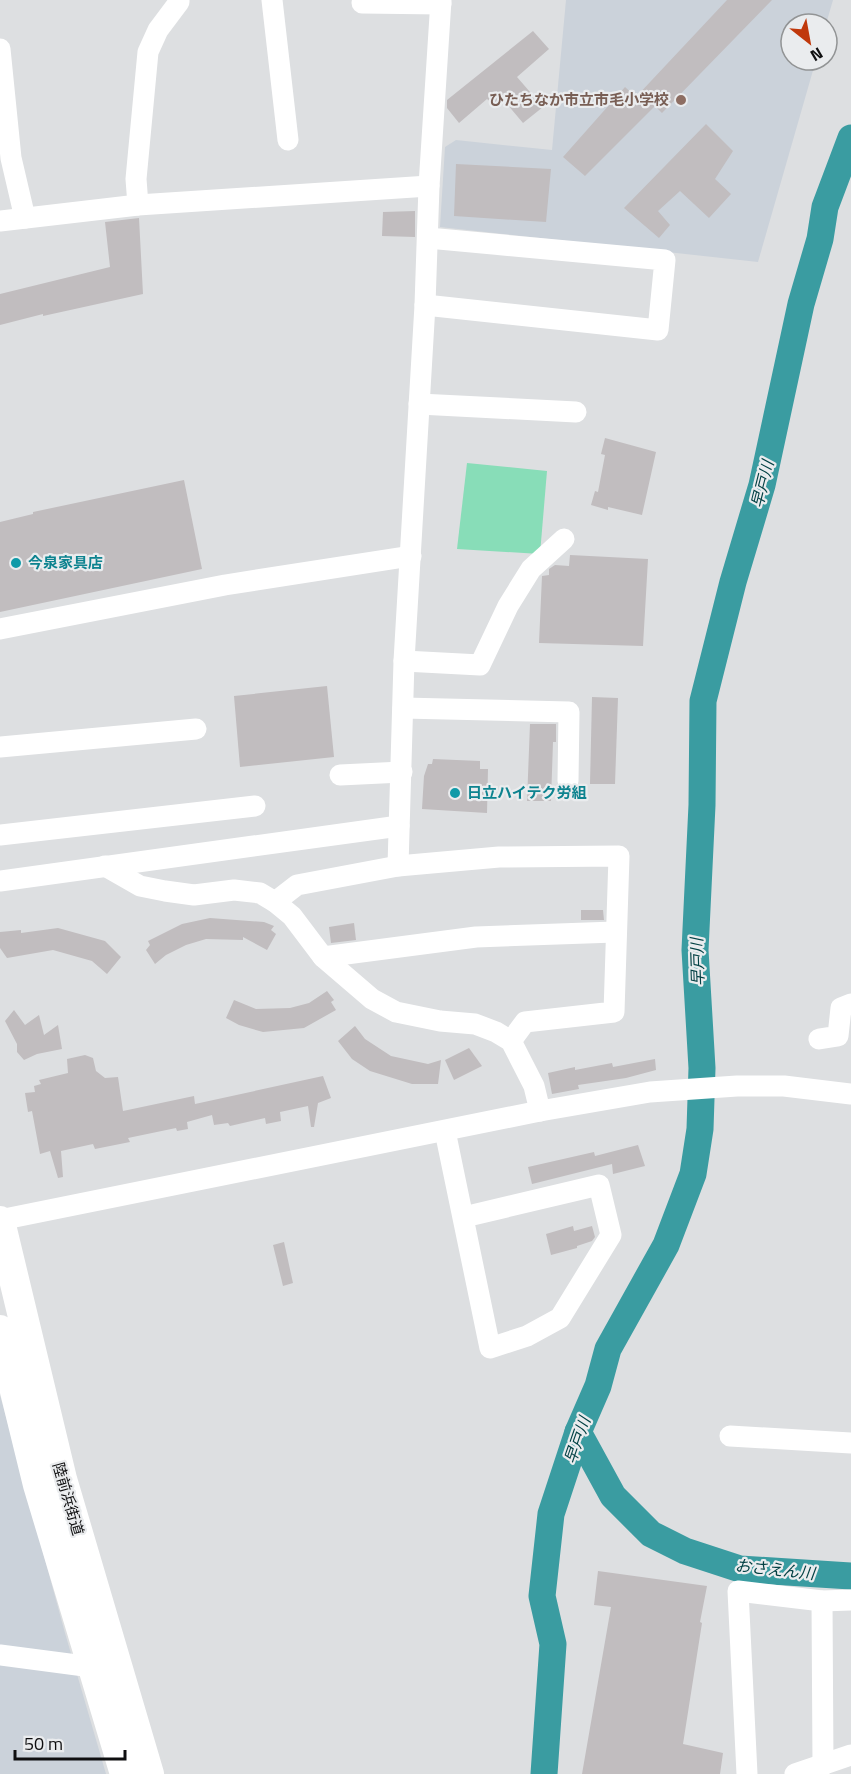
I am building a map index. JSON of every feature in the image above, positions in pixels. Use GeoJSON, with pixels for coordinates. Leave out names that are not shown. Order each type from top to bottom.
{"type":"FeatureCollection","features":[{"type":"Feature","properties":{"kind":"highway","name":"陸前浜街道"},"geometry":{"type":"LineString","coordinates":[[0,1221],[62,1479],[104,1665],[125,1774]]}},
{"type":"Feature","properties":{"kind":"highway","name":"陸前浜街道"},"geometry":{"type":"LineString","coordinates":[[0,1330],[38,1485],[104,1665],[149,1774]]}},
{"type":"Feature","properties":{"kind":"street"},"geometry":{"type":"LineString","coordinates":[[272,0],[288,140]]}},
{"type":"Feature","properties":{"kind":"street"},"geometry":{"type":"LineString","coordinates":[[138,205],[136,179],[148,52],[158,30],[181,1]]}},
{"type":"Feature","properties":{"kind":"street"},"geometry":{"type":"LineString","coordinates":[[362,3],[441,2],[404,661],[398,866]]}},
{"type":"Feature","properties":{"kind":"street"},"geometry":{"type":"LineString","coordinates":[[0,49],[11,158],[25,218]]}},
{"type":"Feature","properties":{"kind":"street"},"geometry":{"type":"LineString","coordinates":[[0,220],[138,205],[429,186]]}},
{"type":"Feature","properties":{"kind":"street"},"geometry":{"type":"LineString","coordinates":[[425,305],[658,330],[665,261],[428,238]]}},
{"type":"Feature","properties":{"kind":"street"},"geometry":{"type":"LineString","coordinates":[[419,404],[576,412]]}},
{"type":"Feature","properties":{"kind":"street"},"geometry":{"type":"LineString","coordinates":[[404,661],[480,665],[508,606],[531,569],[564,539]]}},
{"type":"Feature","properties":{"kind":"street"},"geometry":{"type":"LineString","coordinates":[[0,629],[225,585],[411,556]]}},
{"type":"Feature","properties":{"kind":"street"},"geometry":{"type":"LineString","coordinates":[[403,708],[569,712],[568,781]]}},
{"type":"Feature","properties":{"kind":"street"},"geometry":{"type":"LineString","coordinates":[[0,747],[196,729]]}},
{"type":"Feature","properties":{"kind":"street"},"geometry":{"type":"LineString","coordinates":[[340,775],[402,772]]}},
{"type":"Feature","properties":{"kind":"street"},"geometry":{"type":"LineString","coordinates":[[0,835],[255,806]]}},
{"type":"Feature","properties":{"kind":"street"},"geometry":{"type":"LineString","coordinates":[[0,881],[399,826]]}},
{"type":"Feature","properties":{"kind":"street"},"geometry":{"type":"LineString","coordinates":[[275,902],[297,885],[398,866],[499,857],[619,856],[614,1012],[525,1022],[512,1041]]}},
{"type":"Feature","properties":{"kind":"street"},"geometry":{"type":"LineString","coordinates":[[105,866],[140,886],[165,891],[194,895],[234,890],[260,893],[292,916],[323,957],[372,999],[396,1012],[440,1021],[475,1024],[512,1041],[534,1086],[540,1112]]}},
{"type":"Feature","properties":{"kind":"street"},"geometry":{"type":"LineString","coordinates":[[323,957],[476,937],[615,932]]}},
{"type":"Feature","properties":{"kind":"street"},"geometry":{"type":"LineString","coordinates":[[819,1039],[838,1036],[841,1008],[851,1004]]}},
{"type":"Feature","properties":{"kind":"street"},"geometry":{"type":"LineString","coordinates":[[0,1221],[650,1092],[737,1086],[784,1086],[851,1094]]}},
{"type":"Feature","properties":{"kind":"street"},"geometry":{"type":"LineString","coordinates":[[445,1131],[490,1348],[528,1336],[560,1318],[610,1235],[599,1185],[464,1217]]}},
{"type":"Feature","properties":{"kind":"street"},"geometry":{"type":"LineString","coordinates":[[730,1436],[851,1443]]}},
{"type":"Feature","properties":{"kind":"street"},"geometry":{"type":"LineString","coordinates":[[747,1774],[738,1591],[822,1601],[851,1600]]}},
{"type":"Feature","properties":{"kind":"street"},"geometry":{"type":"LineString","coordinates":[[822,1601],[823,1765]]}},
{"type":"Feature","properties":{"kind":"street"},"geometry":{"type":"LineString","coordinates":[[0,1655],[104,1665]]}},
{"type":"Feature","properties":{"kind":"street"},"geometry":{"type":"LineString","coordinates":[[795,1774],[851,1755]]}},
{"type":"Feature","properties":{"kind":"shaded area","name":"ひたちなか市立市毛小学校"},"geometry":{"type":"Polygon","coordinates":[[[566,0],[833,0],[830,12],[779,12],[779,72],[813,72],[758,262],[440,227],[445,147],[456,140],[552,150],[566,0]]]}},
{"type":"Feature","properties":{"kind":"shaded area"},"geometry":{"type":"Polygon","coordinates":[[[0,1395],[65,1633],[106,1774],[0,1774],[0,1395]]]}},
{"type":"Feature","properties":{"kind":"green space"},"geometry":{"type":"Polygon","coordinates":[[[467,463],[547,471],[540,554],[457,549],[467,463]]]}},
{"type":"Feature","properties":{"kind":"building"},"geometry":{"type":"Polygon","coordinates":[[[727,0],[772,0],[662,113],[655,106],[585,176],[563,157],[625,87],[636,97],[727,0]]]}},
{"type":"Feature","properties":{"kind":"building"},"geometry":{"type":"Polygon","coordinates":[[[533,31],[549,49],[517,77],[543,107],[523,123],[502,98],[494,105],[487,99],[459,123],[447,108],[447,100],[533,31]]]}},
{"type":"Feature","properties":{"kind":"building"},"geometry":{"type":"Polygon","coordinates":[[[706,124],[733,151],[715,179],[731,194],[709,218],[680,191],[658,211],[670,225],[659,238],[624,208],[706,124]]]}},
{"type":"Feature","properties":{"kind":"building"},"geometry":{"type":"Polygon","coordinates":[[[456,164],[551,169],[546,222],[454,216],[456,164]]]}},
{"type":"Feature","properties":{"kind":"building"},"geometry":{"type":"Polygon","coordinates":[[[415,211],[415,237],[382,236],[383,212],[415,211]]]}},
{"type":"Feature","properties":{"kind":"building"},"geometry":{"type":"Polygon","coordinates":[[[139,218],[143,294],[0,325],[0,294],[110,267],[105,222],[139,218]]]}},
{"type":"Feature","properties":{"kind":"building"},"geometry":{"type":"Polygon","coordinates":[[[605,438],[656,452],[642,515],[591,505],[595,491],[598,492],[605,455],[601,454],[605,438]]]}},
{"type":"Feature","properties":{"kind":"building"},"geometry":{"type":"Polygon","coordinates":[[[184,480],[202,569],[0,612],[0,522],[33,514],[33,512],[184,480]]]}},
{"type":"Feature","properties":{"kind":"building"},"geometry":{"type":"Polygon","coordinates":[[[570,555],[648,559],[643,646],[539,643],[542,576],[549,575],[549,569],[555,565],[569,566],[570,555]]]}},
{"type":"Feature","properties":{"kind":"building"},"geometry":{"type":"Polygon","coordinates":[[[327,686],[334,757],[240,767],[234,696],[327,686]]]}},
{"type":"Feature","properties":{"kind":"building"},"geometry":{"type":"Polygon","coordinates":[[[592,697],[618,698],[615,784],[590,784],[592,697]]]}},
{"type":"Feature","properties":{"kind":"building"},"geometry":{"type":"Polygon","coordinates":[[[530,724],[556,724],[556,742],[553,742],[551,801],[527,801],[530,724]]]}},
{"type":"Feature","properties":{"kind":"building","name":"日立ハイテク労組"},"geometry":{"type":"Polygon","coordinates":[[[433,759],[480,761],[480,769],[488,769],[487,813],[422,809],[424,776],[428,764],[432,764],[433,759]]]}},
{"type":"Feature","properties":{"kind":"building"},"geometry":{"type":"Polygon","coordinates":[[[581,910],[603,910],[604,920],[581,920],[581,910]]]}},
{"type":"Feature","properties":{"kind":"building"},"geometry":{"type":"Polygon","coordinates":[[[210,918],[264,922],[274,926],[271,930],[276,934],[267,950],[243,937],[243,940],[206,939],[186,945],[166,955],[155,964],[146,950],[150,945],[148,941],[182,924],[210,918]]]}},
{"type":"Feature","properties":{"kind":"building"},"geometry":{"type":"Polygon","coordinates":[[[354,923],[356,940],[331,943],[329,927],[354,923]]]}},
{"type":"Feature","properties":{"kind":"building"},"geometry":{"type":"Polygon","coordinates":[[[58,928],[105,941],[121,957],[107,974],[92,961],[53,950],[7,958],[0,948],[0,932],[21,930],[21,933],[58,928]]]}},
{"type":"Feature","properties":{"kind":"building"},"geometry":{"type":"Polygon","coordinates":[[[327,991],[334,1000],[331,1002],[336,1010],[304,1028],[263,1032],[239,1025],[226,1018],[234,1000],[256,1009],[290,1008],[309,1003],[327,991]]]}},
{"type":"Feature","properties":{"kind":"building"},"geometry":{"type":"Polygon","coordinates":[[[14,1010],[25,1025],[39,1015],[44,1035],[58,1025],[62,1049],[37,1054],[24,1060],[17,1052],[17,1044],[5,1021],[14,1010]]]}},
{"type":"Feature","properties":{"kind":"building"},"geometry":{"type":"Polygon","coordinates":[[[355,1026],[365,1039],[391,1056],[428,1064],[441,1060],[438,1084],[412,1084],[370,1071],[352,1059],[338,1041],[355,1026]]]}},
{"type":"Feature","properties":{"kind":"building"},"geometry":{"type":"Polygon","coordinates":[[[469,1048],[482,1066],[454,1080],[445,1060],[469,1048]]]}},
{"type":"Feature","properties":{"kind":"building"},"geometry":{"type":"Polygon","coordinates":[[[85,1055],[93,1058],[96,1071],[105,1078],[118,1077],[123,1111],[194,1096],[195,1104],[323,1076],[331,1098],[318,1103],[314,1127],[311,1127],[308,1106],[280,1112],[281,1121],[266,1124],[265,1118],[230,1126],[228,1123],[214,1125],[212,1115],[187,1122],[188,1129],[177,1131],[176,1128],[128,1138],[130,1142],[95,1149],[93,1144],[61,1151],[63,1177],[58,1178],[50,1151],[40,1154],[32,1111],[28,1112],[25,1093],[35,1092],[34,1086],[41,1084],[39,1080],[68,1073],[67,1059],[85,1055]]]}},
{"type":"Feature","properties":{"kind":"building"},"geometry":{"type":"Polygon","coordinates":[[[655,1059],[656,1070],[626,1078],[578,1085],[579,1089],[552,1094],[548,1073],[612,1063],[613,1067],[655,1059]]]}},
{"type":"Feature","properties":{"kind":"building"},"geometry":{"type":"Polygon","coordinates":[[[638,1145],[645,1166],[613,1174],[612,1164],[532,1184],[528,1167],[594,1152],[595,1156],[638,1145]]]}},
{"type":"Feature","properties":{"kind":"building"},"geometry":{"type":"Polygon","coordinates":[[[573,1226],[574,1231],[592,1226],[595,1237],[592,1241],[577,1246],[577,1248],[551,1255],[546,1234],[573,1226]]]}},
{"type":"Feature","properties":{"kind":"building"},"geometry":{"type":"Polygon","coordinates":[[[284,1242],[293,1283],[283,1286],[273,1245],[284,1242]]]}},
{"type":"Feature","properties":{"kind":"building"},"geometry":{"type":"Polygon","coordinates":[[[598,1571],[707,1586],[683,1744],[723,1753],[720,1774],[582,1774],[611,1607],[594,1605],[598,1571]]]}},
{"type":"Feature","properties":{"kind":"waterway","name":"早戸川"},"geometry":{"type":"LineString","coordinates":[[544,1774],[553,1644],[542,1596],[551,1514],[578,1432],[598,1386],[608,1349],[666,1245],[693,1174],[700,1129],[702,1068],[695,950],[702,805],[703,701],[733,582],[762,485],[801,304],[820,239],[825,207],[851,138]]}},
{"type":"Feature","properties":{"kind":"waterway","name":"おさえん川"},"geometry":{"type":"LineString","coordinates":[[578,1432],[613,1496],[651,1534],[685,1551],[740,1569],[851,1576]]}},
{"type":"Feature","properties":{"kind":"place","name":"ひたちなか市立市毛小学校"},"geometry":{"type":"Point","coordinates":[681,100]}},
{"type":"Feature","properties":{"kind":"place","name":"今泉家具店"},"geometry":{"type":"Point","coordinates":[16,563]}},
{"type":"Feature","properties":{"kind":"place","name":"日立ハイテク労組"},"geometry":{"type":"Point","coordinates":[455,793]}}]}
